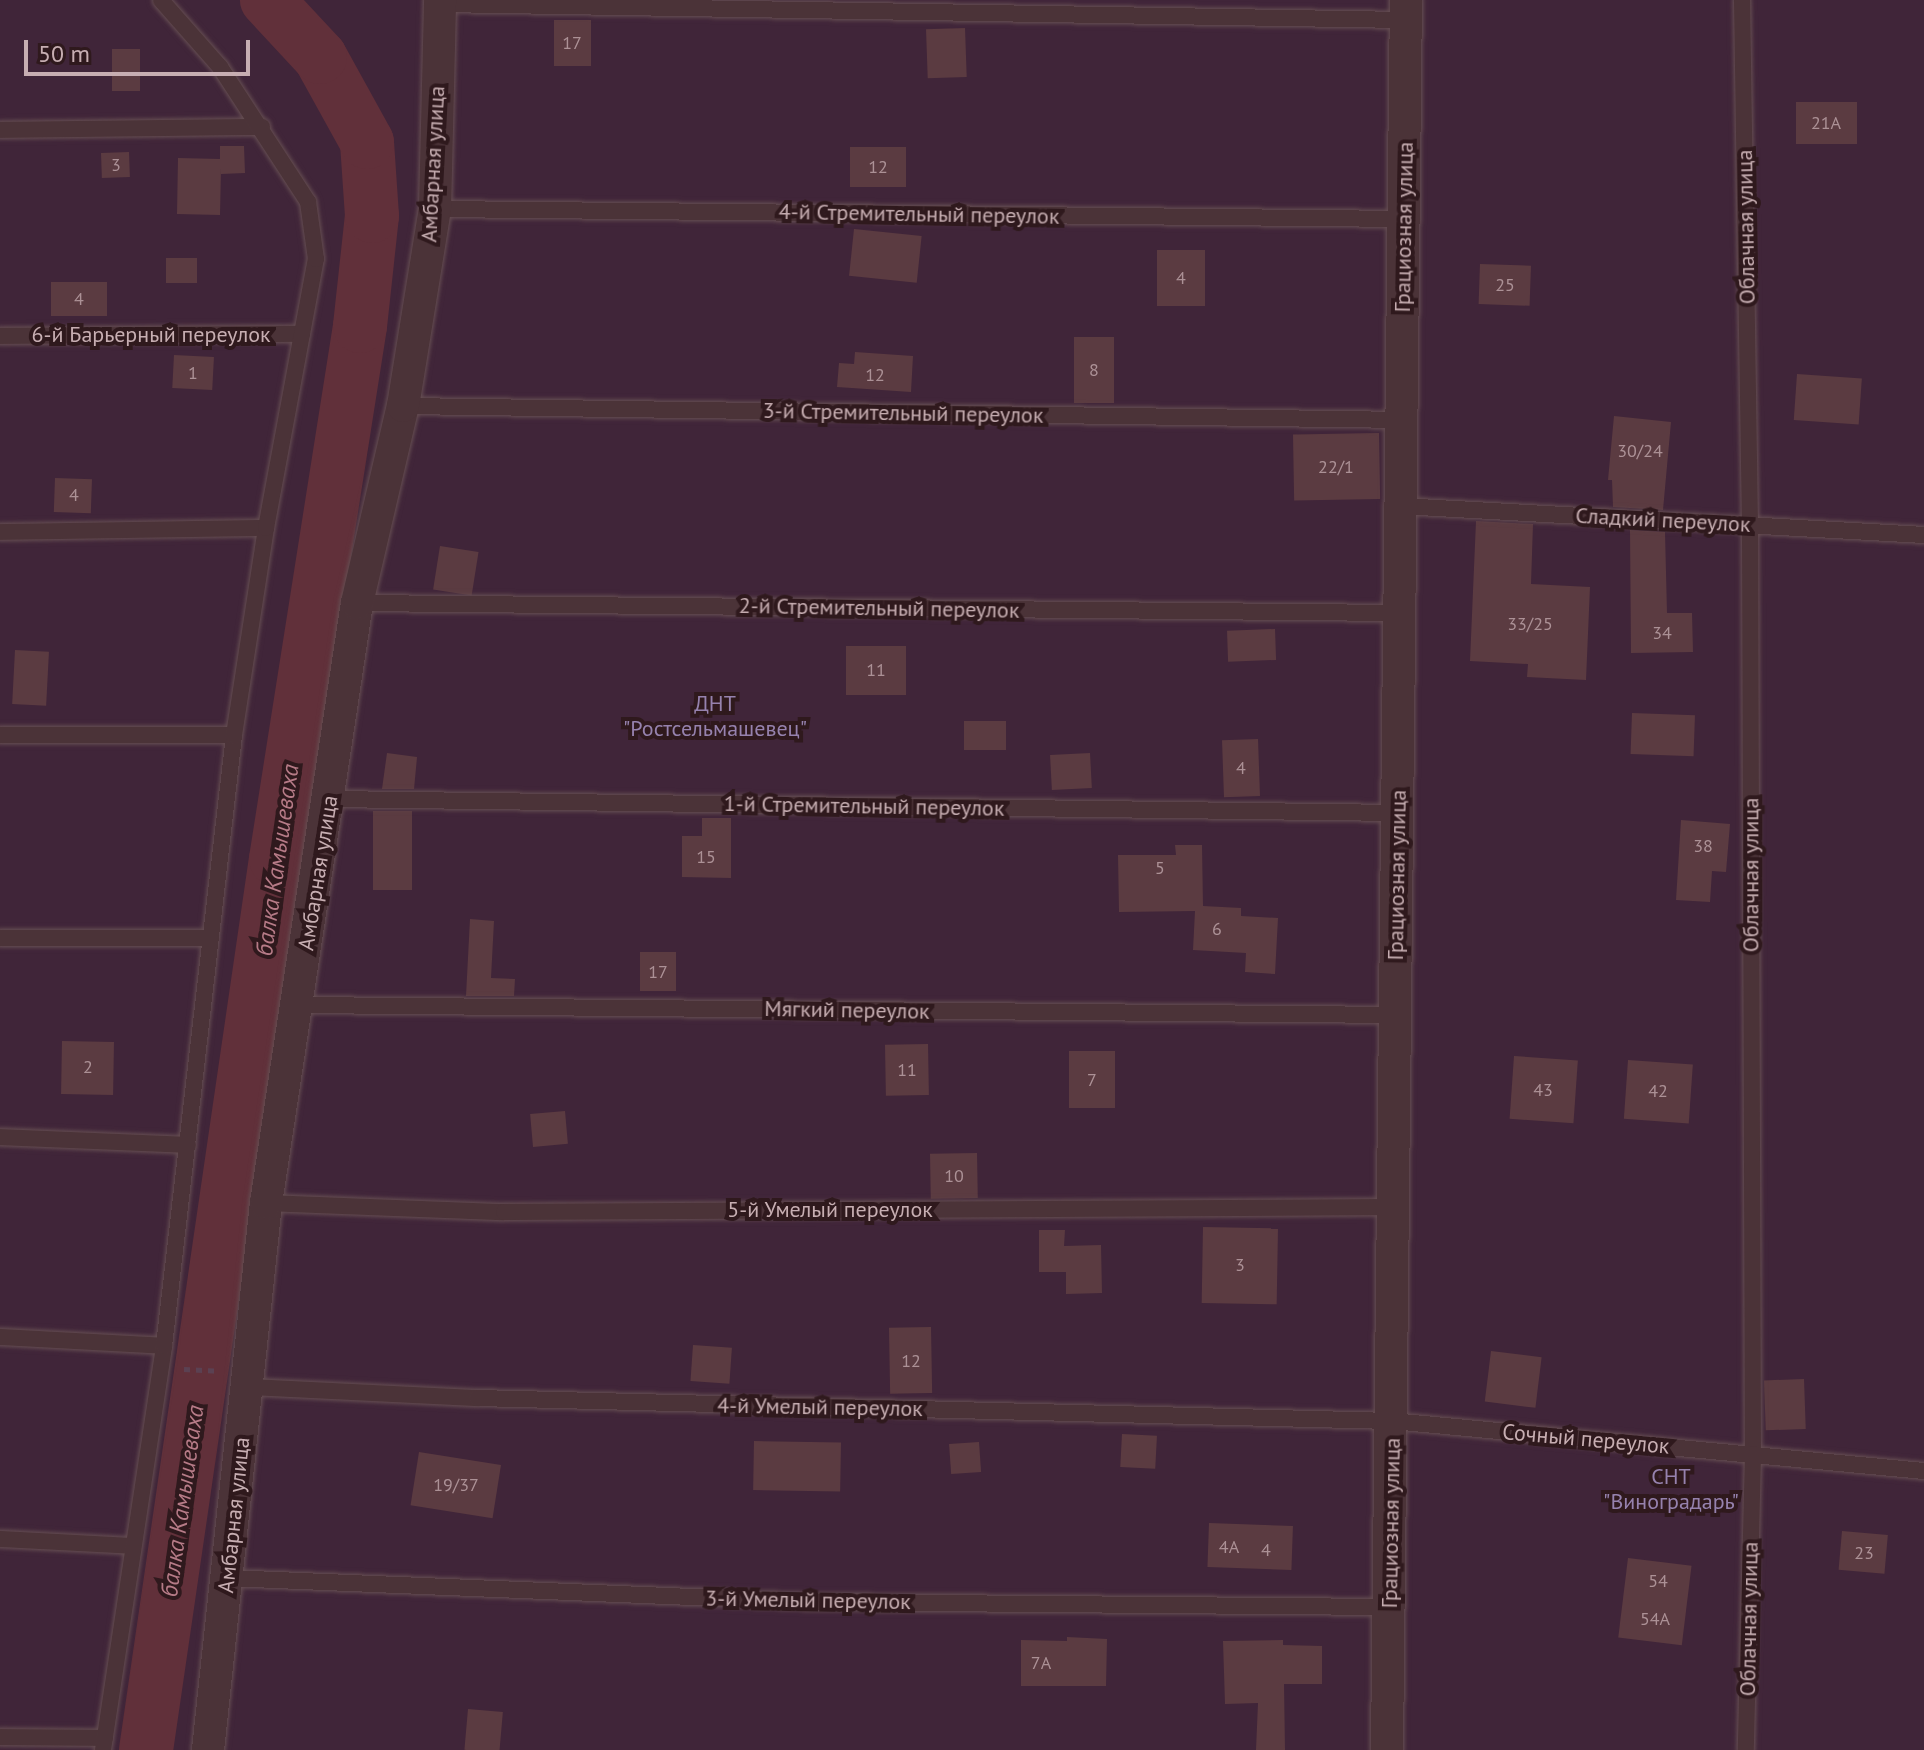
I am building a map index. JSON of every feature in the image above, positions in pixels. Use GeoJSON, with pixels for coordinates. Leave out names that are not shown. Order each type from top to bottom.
{"type":"FeatureCollection","features":[{"type":"Feature","properties":{"kind":"street","name":"Амбарная улица"},"geometry":{"type":"LineString","coordinates":[[208,1750],[266,1203],[357,603],[403,406],[435,209],[440,2]]}},
{"type":"Feature","properties":{"kind":"street","name":"Грациозная улица"},"geometry":{"type":"LineString","coordinates":[[1387,1750],[1406,10]]}},
{"type":"Feature","properties":{"kind":"lane"},"geometry":{"type":"LineString","coordinates":[[0,1737],[104,1744],[164,1346],[234,735],[266,528],[316,259],[308,202],[262,127],[220,67],[161,0]]}},
{"type":"Feature","properties":{"kind":"lane","name":"Облачная улица"},"geometry":{"type":"LineString","coordinates":[[1742,0],[1750,524],[1753,1454],[1746,1750]]}},
{"type":"Feature","properties":{"kind":"lane"},"geometry":{"type":"LineString","coordinates":[[440,2],[1406,10]]}},
{"type":"Feature","properties":{"kind":"lane"},"geometry":{"type":"LineString","coordinates":[[0,130],[262,127]]}},
{"type":"Feature","properties":{"kind":"lane","name":"4-й Стремительный переулок"},"geometry":{"type":"LineString","coordinates":[[435,209],[1404,219]]}},
{"type":"Feature","properties":{"kind":"lane","name":"6-й Барьерный переулок"},"geometry":{"type":"LineString","coordinates":[[0,336],[302,334]]}},
{"type":"Feature","properties":{"kind":"lane","name":"3-й Стремительный переулок"},"geometry":{"type":"LineString","coordinates":[[403,406],[1402,420]]}},
{"type":"Feature","properties":{"kind":"lane","name":"Сладкий переулок"},"geometry":{"type":"LineString","coordinates":[[1401,506],[1924,535]]}},
{"type":"Feature","properties":{"kind":"lane"},"geometry":{"type":"LineString","coordinates":[[0,532],[266,528]]}},
{"type":"Feature","properties":{"kind":"lane","name":"2-й Стремительный переулок"},"geometry":{"type":"LineString","coordinates":[[357,603],[1400,613]]}},
{"type":"Feature","properties":{"kind":"lane"},"geometry":{"type":"LineString","coordinates":[[0,735],[234,735]]}},
{"type":"Feature","properties":{"kind":"lane","name":"1-й Стремительный переулок"},"geometry":{"type":"LineString","coordinates":[[329,799],[1398,813]]}},
{"type":"Feature","properties":{"kind":"lane"},"geometry":{"type":"LineString","coordinates":[[0,938],[211,938]]}},
{"type":"Feature","properties":{"kind":"lane","name":"Мягкий переулок"},"geometry":{"type":"LineString","coordinates":[[298,1005],[1396,1015]]}},
{"type":"Feature","properties":{"kind":"lane"},"geometry":{"type":"LineString","coordinates":[[0,1137],[188,1145]]}},
{"type":"Feature","properties":{"kind":"lane","name":"5-й Умелый переулок"},"geometry":{"type":"LineString","coordinates":[[266,1203],[504,1212],[1394,1207]]}},
{"type":"Feature","properties":{"kind":"lane"},"geometry":{"type":"LineString","coordinates":[[0,1337],[164,1346]]}},
{"type":"Feature","properties":{"kind":"lane","name":"4-й Умелый переулок"},"geometry":{"type":"LineString","coordinates":[[247,1380],[477,1398],[1392,1421]]}},
{"type":"Feature","properties":{"kind":"lane","name":"Сочный переулок"},"geometry":{"type":"LineString","coordinates":[[1392,1421],[1924,1471]]}},
{"type":"Feature","properties":{"kind":"lane"},"geometry":{"type":"LineString","coordinates":[[0,1539],[133,1546]]}},
{"type":"Feature","properties":{"kind":"lane","name":"3-й Умелый переулок"},"geometry":{"type":"LineString","coordinates":[[227,1578],[814,1602],[1389,1607]]}},
{"type":"Feature","properties":{"kind":"path"},"geometry":{"type":"LineString","coordinates":[[159,1367],[247,1380]]}},
{"type":"Feature","properties":{"kind":"green space","name":"ДНТ \"Ростсельмашевец\""},"geometry":{"type":"Polygon","coordinates":[[[0,0],[1924,0],[1924,1750],[0,1750],[0,0]]]}},
{"type":"Feature","properties":{"kind":"building"},"geometry":{"type":"Polygon","coordinates":[[[554,20],[591,20],[591,66],[554,66],[554,20]]]}},
{"type":"Feature","properties":{"kind":"building"},"geometry":{"type":"Polygon","coordinates":[[[965,28],[967,77],[928,78],[926,29],[965,28]]]}},
{"type":"Feature","properties":{"kind":"building"},"geometry":{"type":"Polygon","coordinates":[[[112,49],[140,49],[140,91],[112,91],[112,49]]]}},
{"type":"Feature","properties":{"kind":"building"},"geometry":{"type":"Polygon","coordinates":[[[1796,102],[1857,102],[1857,144],[1796,144],[1796,102]]]}},
{"type":"Feature","properties":{"kind":"building"},"geometry":{"type":"Polygon","coordinates":[[[220,146],[244,146],[245,173],[221,174],[221,168],[220,215],[177,214],[178,158],[220,159],[220,146]]]}},
{"type":"Feature","properties":{"kind":"building"},"geometry":{"type":"Polygon","coordinates":[[[850,147],[906,147],[906,187],[850,187],[850,147]]]}},
{"type":"Feature","properties":{"kind":"building"},"geometry":{"type":"Polygon","coordinates":[[[129,152],[130,177],[102,178],[101,153],[129,152]]]}},
{"type":"Feature","properties":{"kind":"building"},"geometry":{"type":"Polygon","coordinates":[[[854,229],[922,236],[917,283],[849,276],[854,229]]]}},
{"type":"Feature","properties":{"kind":"building"},"geometry":{"type":"Polygon","coordinates":[[[1157,250],[1205,250],[1205,306],[1157,306],[1157,250]]]}},
{"type":"Feature","properties":{"kind":"building"},"geometry":{"type":"Polygon","coordinates":[[[166,258],[197,258],[197,283],[166,283],[166,258]]]}},
{"type":"Feature","properties":{"kind":"building"},"geometry":{"type":"Polygon","coordinates":[[[1480,264],[1531,266],[1530,306],[1479,304],[1480,264]]]}},
{"type":"Feature","properties":{"kind":"building"},"geometry":{"type":"Polygon","coordinates":[[[51,282],[107,282],[107,316],[51,316],[51,282]]]}},
{"type":"Feature","properties":{"kind":"building"},"geometry":{"type":"Polygon","coordinates":[[[1074,337],[1114,337],[1114,403],[1074,403],[1074,337]]]}},
{"type":"Feature","properties":{"kind":"building"},"geometry":{"type":"Polygon","coordinates":[[[855,352],[913,356],[911,392],[837,387],[839,363],[854,364],[855,352]]]}},
{"type":"Feature","properties":{"kind":"building"},"geometry":{"type":"Polygon","coordinates":[[[174,355],[214,357],[212,390],[172,388],[174,355]]]}},
{"type":"Feature","properties":{"kind":"building"},"geometry":{"type":"Polygon","coordinates":[[[1797,374],[1862,379],[1859,424],[1794,420],[1797,374]]]}},
{"type":"Feature","properties":{"kind":"building"},"geometry":{"type":"Polygon","coordinates":[[[1614,416],[1671,422],[1663,510],[1613,507],[1612,480],[1608,480],[1614,416]]]}},
{"type":"Feature","properties":{"kind":"building"},"geometry":{"type":"Polygon","coordinates":[[[1379,433],[1380,499],[1294,500],[1293,435],[1379,433]]]}},
{"type":"Feature","properties":{"kind":"building"},"geometry":{"type":"Polygon","coordinates":[[[55,478],[92,479],[91,513],[54,512],[55,478]]]}},
{"type":"Feature","properties":{"kind":"building"},"geometry":{"type":"Polygon","coordinates":[[[1476,521],[1533,524],[1531,584],[1590,587],[1586,680],[1527,677],[1528,664],[1470,661],[1476,521]]]}},
{"type":"Feature","properties":{"kind":"building"},"geometry":{"type":"Polygon","coordinates":[[[1630,530],[1665,532],[1667,613],[1692,613],[1693,652],[1631,653],[1630,530]]]}},
{"type":"Feature","properties":{"kind":"building"},"geometry":{"type":"Polygon","coordinates":[[[440,546],[479,552],[472,596],[433,589],[440,546]]]}},
{"type":"Feature","properties":{"kind":"building"},"geometry":{"type":"Polygon","coordinates":[[[1275,629],[1276,660],[1228,662],[1227,631],[1275,629]]]}},
{"type":"Feature","properties":{"kind":"building"},"geometry":{"type":"Polygon","coordinates":[[[846,646],[906,646],[906,695],[846,695],[846,646]]]}},
{"type":"Feature","properties":{"kind":"building"},"geometry":{"type":"Polygon","coordinates":[[[15,650],[49,652],[46,706],[12,704],[15,650]]]}},
{"type":"Feature","properties":{"kind":"building"},"geometry":{"type":"Polygon","coordinates":[[[1632,713],[1695,715],[1694,756],[1631,754],[1632,713]]]}},
{"type":"Feature","properties":{"kind":"building"},"geometry":{"type":"Polygon","coordinates":[[[964,721],[1006,721],[1006,750],[964,750],[964,721]]]}},
{"type":"Feature","properties":{"kind":"building"},"geometry":{"type":"Polygon","coordinates":[[[1258,739],[1260,796],[1224,797],[1222,740],[1258,739]]]}},
{"type":"Feature","properties":{"kind":"building"},"geometry":{"type":"Polygon","coordinates":[[[387,753],[417,757],[414,789],[382,789],[387,753]]]}},
{"type":"Feature","properties":{"kind":"building"},"geometry":{"type":"Polygon","coordinates":[[[1090,753],[1092,788],[1052,790],[1050,755],[1090,753]]]}},
{"type":"Feature","properties":{"kind":"building"},"geometry":{"type":"Polygon","coordinates":[[[373,811],[412,811],[412,890],[373,890],[373,811]]]}},
{"type":"Feature","properties":{"kind":"building"},"geometry":{"type":"Polygon","coordinates":[[[702,818],[731,818],[731,878],[682,877],[682,836],[702,836],[702,818]]]}},
{"type":"Feature","properties":{"kind":"building"},"geometry":{"type":"Polygon","coordinates":[[[1681,820],[1730,824],[1726,872],[1712,871],[1710,902],[1676,900],[1681,820]]]}},
{"type":"Feature","properties":{"kind":"building"},"geometry":{"type":"Polygon","coordinates":[[[1175,845],[1202,845],[1203,906],[1241,908],[1241,916],[1278,918],[1275,974],[1245,972],[1246,953],[1193,950],[1195,911],[1119,912],[1118,855],[1176,855],[1175,845]]]}},
{"type":"Feature","properties":{"kind":"building"},"geometry":{"type":"Polygon","coordinates":[[[470,919],[494,921],[491,978],[515,979],[514,996],[466,996],[470,919]]]}},
{"type":"Feature","properties":{"kind":"building"},"geometry":{"type":"Polygon","coordinates":[[[640,952],[676,952],[676,991],[640,991],[640,952]]]}},
{"type":"Feature","properties":{"kind":"building"},"geometry":{"type":"Polygon","coordinates":[[[62,1041],[114,1042],[113,1095],[61,1094],[62,1041]]]}},
{"type":"Feature","properties":{"kind":"building"},"geometry":{"type":"Polygon","coordinates":[[[928,1044],[929,1095],[886,1096],[885,1045],[928,1044]]]}},
{"type":"Feature","properties":{"kind":"building"},"geometry":{"type":"Polygon","coordinates":[[[1069,1051],[1115,1051],[1115,1108],[1069,1108],[1069,1051]]]}},
{"type":"Feature","properties":{"kind":"building"},"geometry":{"type":"Polygon","coordinates":[[[1514,1056],[1578,1060],[1573,1123],[1510,1119],[1514,1056]]]}},
{"type":"Feature","properties":{"kind":"building"},"geometry":{"type":"Polygon","coordinates":[[[1628,1060],[1693,1065],[1689,1123],[1624,1119],[1628,1060]]]}},
{"type":"Feature","properties":{"kind":"building"},"geometry":{"type":"Polygon","coordinates":[[[565,1111],[568,1144],[533,1147],[530,1114],[565,1111]]]}},
{"type":"Feature","properties":{"kind":"building"},"geometry":{"type":"Polygon","coordinates":[[[977,1153],[978,1198],[931,1199],[930,1154],[977,1153]]]}},
{"type":"Feature","properties":{"kind":"building"},"geometry":{"type":"Polygon","coordinates":[[[1203,1227],[1278,1228],[1277,1304],[1202,1303],[1203,1227]]]}},
{"type":"Feature","properties":{"kind":"building"},"geometry":{"type":"Polygon","coordinates":[[[1039,1230],[1065,1230],[1064,1246],[1101,1245],[1102,1293],[1066,1294],[1066,1272],[1039,1272],[1039,1230]]]}},
{"type":"Feature","properties":{"kind":"building"},"geometry":{"type":"Polygon","coordinates":[[[931,1327],[932,1393],[890,1394],[889,1328],[931,1327]]]}},
{"type":"Feature","properties":{"kind":"building"},"geometry":{"type":"Polygon","coordinates":[[[693,1345],[732,1348],[729,1384],[690,1381],[693,1345]]]}},
{"type":"Feature","properties":{"kind":"building"},"geometry":{"type":"Polygon","coordinates":[[[1491,1351],[1542,1357],[1535,1408],[1485,1402],[1491,1351]]]}},
{"type":"Feature","properties":{"kind":"building"},"geometry":{"type":"Polygon","coordinates":[[[1804,1379],[1806,1429],[1766,1430],[1764,1380],[1804,1379]]]}},
{"type":"Feature","properties":{"kind":"building"},"geometry":{"type":"Polygon","coordinates":[[[1122,1434],[1157,1436],[1155,1469],[1120,1467],[1122,1434]]]}},
{"type":"Feature","properties":{"kind":"building"},"geometry":{"type":"Polygon","coordinates":[[[754,1441],[841,1443],[840,1492],[753,1490],[754,1441]]]}},
{"type":"Feature","properties":{"kind":"building"},"geometry":{"type":"Polygon","coordinates":[[[979,1442],[981,1472],[951,1474],[949,1444],[979,1442]]]}},
{"type":"Feature","properties":{"kind":"building"},"geometry":{"type":"Polygon","coordinates":[[[419,1452],[501,1465],[493,1518],[411,1505],[419,1452]]]}},
{"type":"Feature","properties":{"kind":"building"},"geometry":{"type":"Polygon","coordinates":[[[1209,1523],[1293,1526],[1291,1570],[1207,1567],[1209,1523]]]}},
{"type":"Feature","properties":{"kind":"building"},"geometry":{"type":"Polygon","coordinates":[[[1842,1531],[1888,1535],[1884,1574],[1839,1570],[1842,1531]]]}},
{"type":"Feature","properties":{"kind":"building"},"geometry":{"type":"Polygon","coordinates":[[[1628,1558],[1692,1566],[1682,1645],[1618,1637],[1628,1558]]]}},
{"type":"Feature","properties":{"kind":"building"},"geometry":{"type":"Polygon","coordinates":[[[1067,1637],[1107,1639],[1106,1686],[1021,1686],[1021,1640],[1067,1641],[1067,1637]]]}},
{"type":"Feature","properties":{"kind":"building"},"geometry":{"type":"Polygon","coordinates":[[[1283,1640],[1283,1645],[1322,1646],[1322,1684],[1284,1684],[1285,1750],[1256,1750],[1258,1703],[1225,1704],[1223,1641],[1283,1640]]]}},
{"type":"Feature","properties":{"kind":"building"},"geometry":{"type":"Polygon","coordinates":[[[468,1709],[503,1712],[500,1750],[464,1750],[468,1709]]]}},
{"type":"Feature","properties":{"kind":"waterway","name":"балка Камышеваха"},"geometry":{"type":"LineString","coordinates":[[146,1750],[276,859],[360,326],[372,216],[367,142],[320,57],[267,0]]}},
{"type":"Feature","properties":{"kind":"park label","name":"СНТ \"Виноградарь\""},"geometry":{"type":"Point","coordinates":[1671,1488]}}]}
